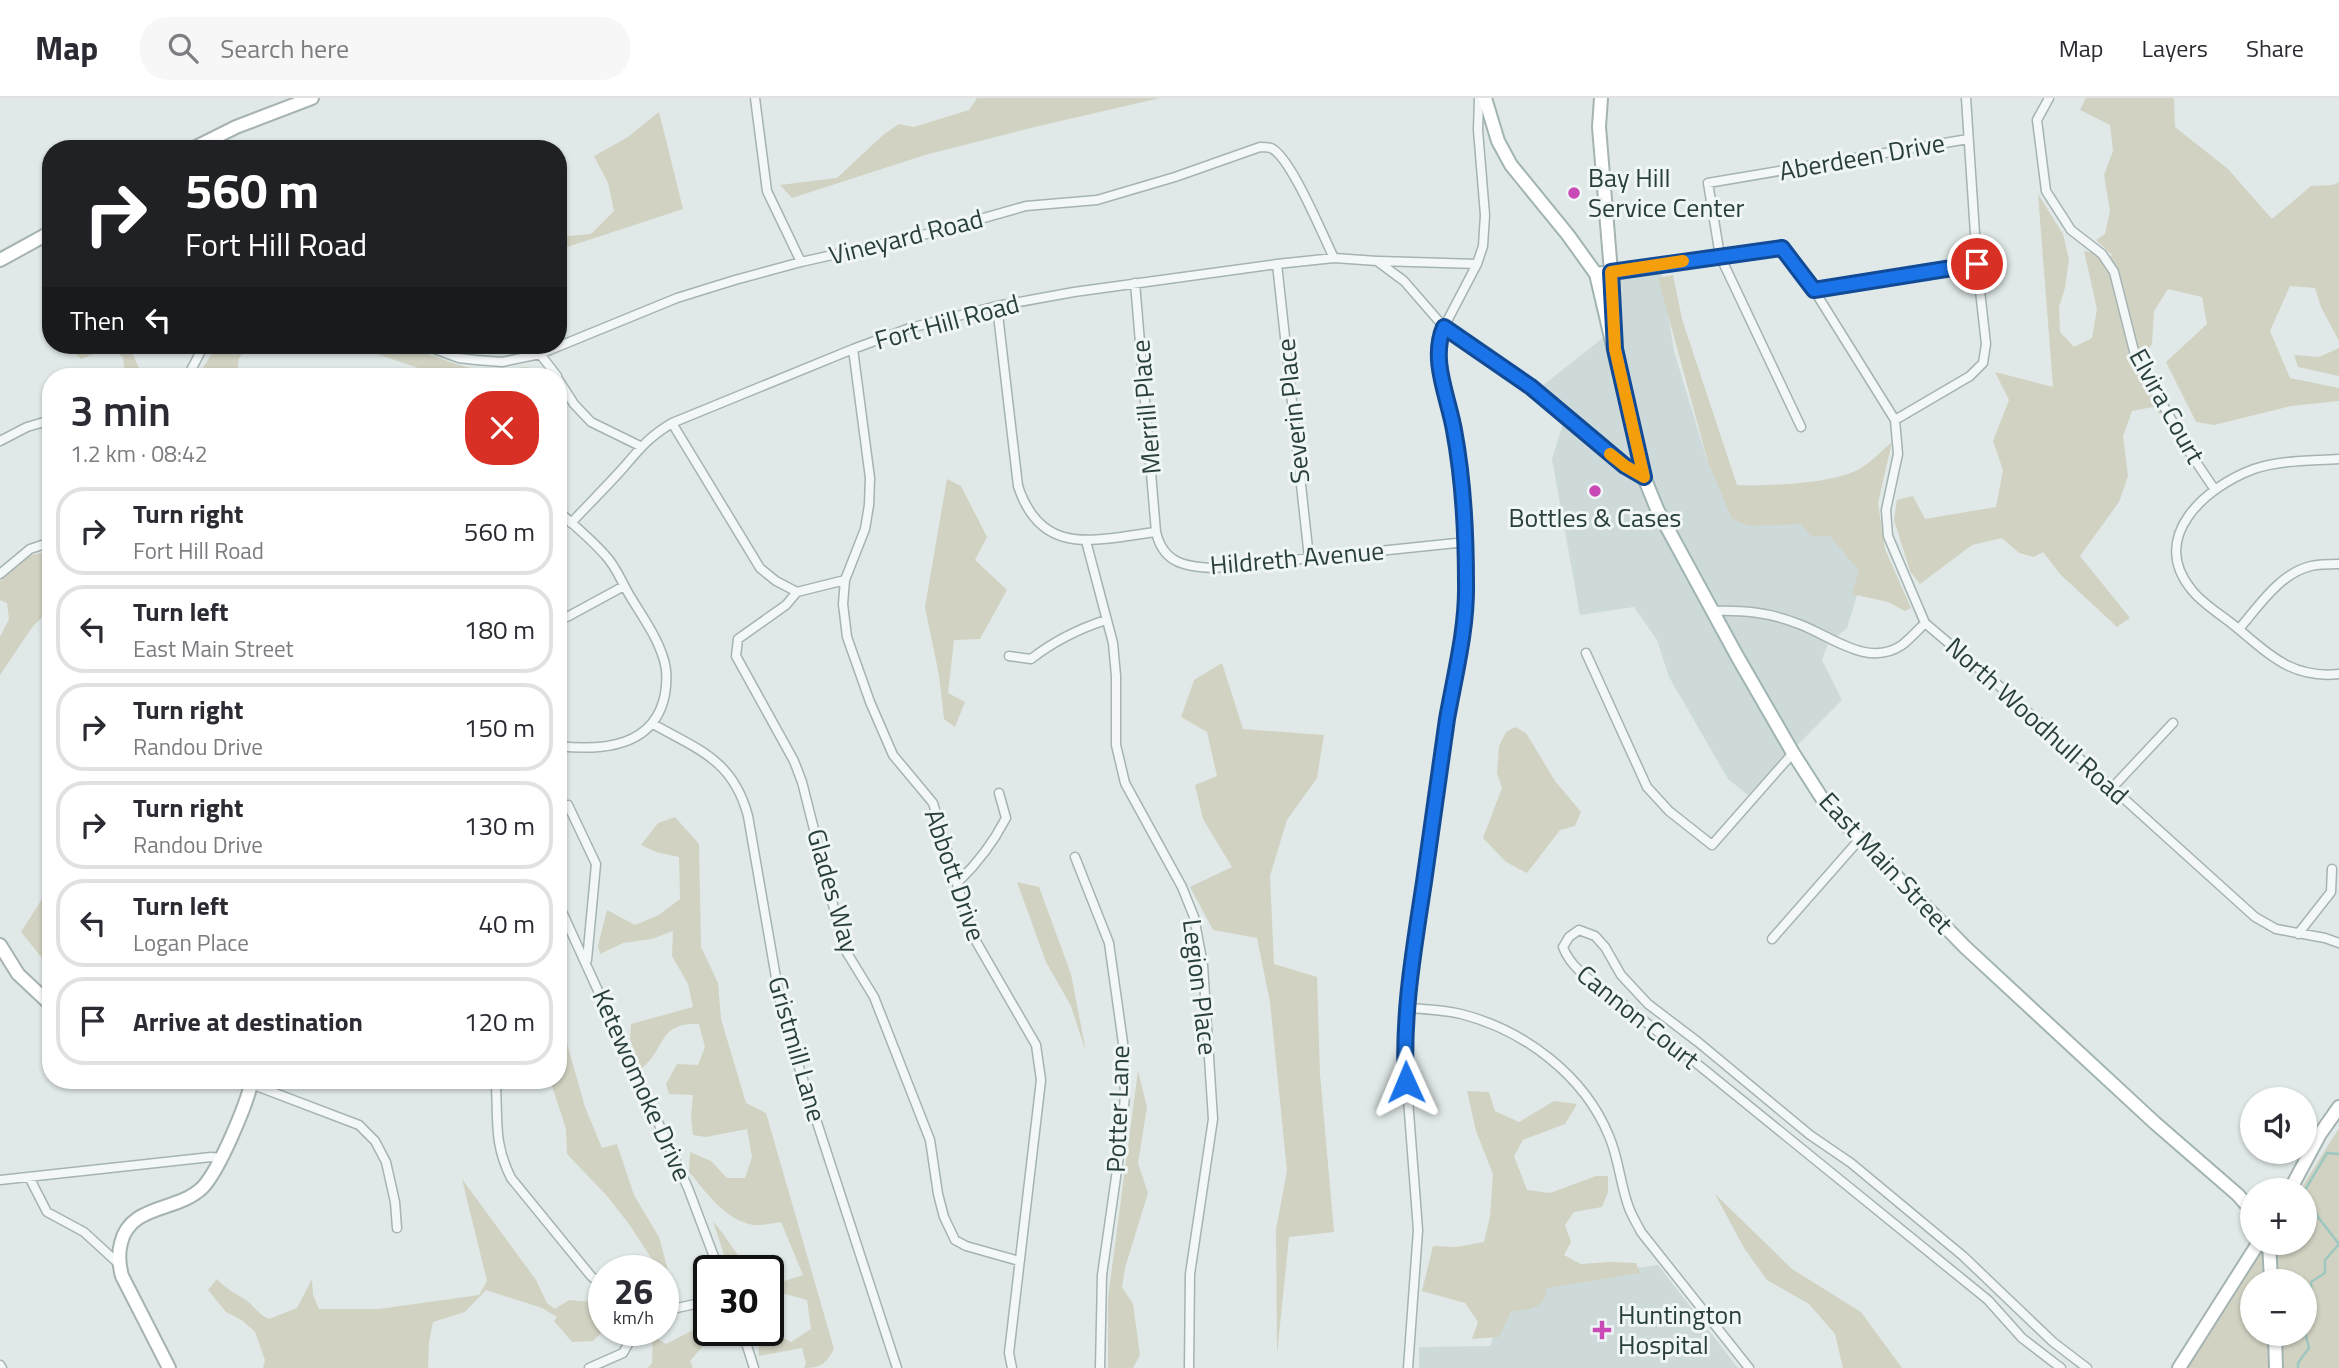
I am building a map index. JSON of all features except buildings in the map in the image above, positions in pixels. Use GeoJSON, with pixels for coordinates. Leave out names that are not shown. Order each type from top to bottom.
{"type":"FeatureCollection","features":[{"type":"Feature","properties":{"kind":"main road"},"geometry":{"type":"LineString","coordinates":[[210,140],[236,127],[312,98]]}},
{"type":"Feature","properties":{"kind":"main road","name":"East Main Street"},"geometry":{"type":"LineString","coordinates":[[1485,98],[1498,141],[1511,165],[1596,274],[1644,477],[1657,509],[1793,753],[1825,803],[1965,947],[2155,1123],[2240,1197]]}},
{"type":"Feature","properties":{"kind":"main road","name":"East Main Street"},"geometry":{"type":"LineString","coordinates":[[1601,98],[1599,127],[1615,349]]}},
{"type":"Feature","properties":{"kind":"main road"},"geometry":{"type":"LineString","coordinates":[[0,260],[42,237]]}},
{"type":"Feature","properties":{"kind":"main road"},"geometry":{"type":"LineString","coordinates":[[1596,274],[1611,272]]}},
{"type":"Feature","properties":{"kind":"main road"},"geometry":{"type":"LineString","coordinates":[[0,945],[18,974],[42,997]]}},
{"type":"Feature","properties":{"kind":"main road"},"geometry":{"type":"LineString","coordinates":[[169,1368],[127,1287],[120,1265],[121,1242],[132,1222],[146,1213],[178,1203],[209,1180],[248,1089]]}},
{"type":"Feature","properties":{"kind":"main road"},"geometry":{"type":"LineString","coordinates":[[2296,1178],[2320,1134],[2339,1107]]}},
{"type":"Feature","properties":{"kind":"main road"},"geometry":{"type":"LineString","coordinates":[[2179,1368],[2251,1255]]}},
{"type":"Feature","properties":{"kind":"main road"},"geometry":{"type":"LineString","coordinates":[[2275,1346],[2276,1368]]}},
{"type":"Feature","properties":{"kind":"street"},"geometry":{"type":"LineString","coordinates":[[755,98],[766,191],[801,262]]}},
{"type":"Feature","properties":{"kind":"street"},"geometry":{"type":"LineString","coordinates":[[1408,1368],[1418,1230],[1405,1060],[1411,969],[1445,734],[1467,605],[1466,542],[1454,430],[1440,373],[1438,349],[1444,327],[1477,264],[1485,230],[1478,130],[1479,98]]}},
{"type":"Feature","properties":{"kind":"street"},"geometry":{"type":"LineString","coordinates":[[1966,98],[1968,139]]}},
{"type":"Feature","properties":{"kind":"street","name":"Elvira Court"},"geometry":{"type":"LineString","coordinates":[[2049,98],[2037,120],[2046,191],[2071,230],[2102,254],[2114,272],[2135,355],[2190,453],[2215,490]]}},
{"type":"Feature","properties":{"kind":"street","name":"Aberdeen Drive"},"geometry":{"type":"LineString","coordinates":[[1720,256],[1708,183],[1968,139],[1986,344],[1983,363],[1970,376],[1895,420]]}},
{"type":"Feature","properties":{"kind":"street","name":"Vineyard Road"},"geometry":{"type":"LineString","coordinates":[[567,343],[677,298],[801,262],[931,233],[1026,206],[1097,200],[1175,177],[1260,147],[1271,148],[1280,156],[1300,188],[1334,258]]}},
{"type":"Feature","properties":{"kind":"street"},"geometry":{"type":"LineString","coordinates":[[1611,272],[1782,248],[1814,290],[1895,420],[1898,454],[1886,510],[1888,536],[1925,622]]}},
{"type":"Feature","properties":{"kind":"street"},"geometry":{"type":"LineString","coordinates":[[1720,256],[1801,427]]}},
{"type":"Feature","properties":{"kind":"street","name":"Fort Hill Road"},"geometry":{"type":"LineString","coordinates":[[571,523],[654,433],[672,423],[910,328],[997,306],[1135,283],[1277,264],[1334,258],[1477,264]]}},
{"type":"Feature","properties":{"kind":"street"},"geometry":{"type":"LineString","coordinates":[[1377,261],[1404,281],[1444,327],[1531,387],[1625,466],[1644,477]]}},
{"type":"Feature","properties":{"kind":"street","name":"Severin Place"},"geometry":{"type":"LineString","coordinates":[[1277,264],[1309,558]]}},
{"type":"Feature","properties":{"kind":"street"},"geometry":{"type":"LineString","coordinates":[[1814,290],[1977,264]]}},
{"type":"Feature","properties":{"kind":"street","name":"Merrill Place"},"geometry":{"type":"LineString","coordinates":[[1135,283],[1156,531]]}},
{"type":"Feature","properties":{"kind":"street"},"geometry":{"type":"LineString","coordinates":[[997,306],[1018,486],[1029,511],[1048,530],[1072,540],[1086,541],[1156,531]]}},
{"type":"Feature","properties":{"kind":"street","name":"Abbott Drive"},"geometry":{"type":"LineString","coordinates":[[853,349],[870,478],[865,529],[845,580],[842,604],[847,637],[870,702],[893,755],[933,803],[977,943],[1036,1045],[1040,1062],[1041,1080],[1009,1353],[1012,1368]]}},
{"type":"Feature","properties":{"kind":"street","name":"Vineyard Road"},"geometry":{"type":"LineString","coordinates":[[448,354],[459,358],[502,362],[540,354]]}},
{"type":"Feature","properties":{"kind":"street"},"geometry":{"type":"LineString","coordinates":[[540,354],[550,368]]}},
{"type":"Feature","properties":{"kind":"street"},"geometry":{"type":"LineString","coordinates":[[567,393],[591,422],[640,446]]}},
{"type":"Feature","properties":{"kind":"street"},"geometry":{"type":"LineString","coordinates":[[0,441],[27,427],[42,423]]}},
{"type":"Feature","properties":{"kind":"street"},"geometry":{"type":"LineString","coordinates":[[672,423],[760,568],[776,581],[797,592]]}},
{"type":"Feature","properties":{"kind":"street"},"geometry":{"type":"LineString","coordinates":[[2339,459],[2284,463],[2255,469],[2215,490],[2195,506],[2182,526],[2175,547],[2181,573],[2192,591],[2263,651],[2293,670],[2321,676],[2339,674]]}},
{"type":"Feature","properties":{"kind":"street"},"geometry":{"type":"LineString","coordinates":[[567,519],[607,557],[654,635],[664,659],[667,684],[663,705],[653,724],[622,744],[599,748],[567,746]]}},
{"type":"Feature","properties":{"kind":"street","name":"Hildreth Avenue"},"geometry":{"type":"LineString","coordinates":[[1156,531],[1159,545],[1169,557],[1197,568],[1466,542]]}},
{"type":"Feature","properties":{"kind":"street","name":"Legion Place"},"geometry":{"type":"LineString","coordinates":[[1086,541],[1113,643],[1116,745],[1125,783],[1182,887],[1194,917],[1203,965],[1213,1119],[1190,1274],[1189,1368]]}},
{"type":"Feature","properties":{"kind":"street"},"geometry":{"type":"LineString","coordinates":[[0,574],[30,550],[42,545]]}},
{"type":"Feature","properties":{"kind":"street"},"geometry":{"type":"LineString","coordinates":[[2239,629],[2292,573],[2311,566],[2339,564]]}},
{"type":"Feature","properties":{"kind":"street","name":"Glades Way"},"geometry":{"type":"LineString","coordinates":[[845,580],[797,592],[786,605],[738,639],[736,656],[794,761],[802,782],[844,948],[873,997],[930,1140],[944,1217],[955,1240],[966,1246],[1019,1261]]}},
{"type":"Feature","properties":{"kind":"street"},"geometry":{"type":"LineString","coordinates":[[567,617],[624,586]]}},
{"type":"Feature","properties":{"kind":"street","name":"North Woodhull Road"},"geometry":{"type":"LineString","coordinates":[[1712,611],[1745,610],[1773,615],[1801,624],[1861,652],[1883,653],[1901,645],[1925,622],[2255,917],[2276,929],[2339,943]]}},
{"type":"Feature","properties":{"kind":"street"},"geometry":{"type":"LineString","coordinates":[[1009,656],[1031,659],[1051,643],[1081,628],[1107,620]]}},
{"type":"Feature","properties":{"kind":"street"},"geometry":{"type":"LineString","coordinates":[[1586,653],[1647,788],[1669,811],[1712,845],[1793,753]]}},
{"type":"Feature","properties":{"kind":"street"},"geometry":{"type":"LineString","coordinates":[[2112,788],[2173,723]]}},
{"type":"Feature","properties":{"kind":"street","name":"Gristmill Lane"},"geometry":{"type":"LineString","coordinates":[[653,724],[709,755],[728,772],[741,794],[750,828],[783,1018],[897,1368]]}},
{"type":"Feature","properties":{"kind":"street"},"geometry":{"type":"LineString","coordinates":[[958,882],[996,838],[1006,818],[999,793]]}},
{"type":"Feature","properties":{"kind":"street"},"geometry":{"type":"LineString","coordinates":[[568,805],[596,864],[587,963]]}},
{"type":"Feature","properties":{"kind":"street"},"geometry":{"type":"LineString","coordinates":[[1772,939],[1859,840]]}},
{"type":"Feature","properties":{"kind":"street","name":"Potter Lane"},"geometry":{"type":"LineString","coordinates":[[1075,857],[1109,943],[1122,1043],[1125,1094],[1122,1135],[1102,1275],[1100,1368]]}},
{"type":"Feature","properties":{"kind":"street"},"geometry":{"type":"LineString","coordinates":[[2298,934],[2331,892],[2332,869]]}},
{"type":"Feature","properties":{"kind":"street","name":"Ketewomoke Drive"},"geometry":{"type":"LineString","coordinates":[[567,922],[688,1188],[713,1255]]}},
{"type":"Feature","properties":{"kind":"street","name":"Cannon Court"},"geometry":{"type":"LineString","coordinates":[[2061,1368],[2022,1338],[1988,1300],[1673,1044],[1575,968],[1563,947],[1569,937],[1578,930],[1595,936],[1605,947],[1621,975],[1648,1004],[1942,1238],[2074,1364],[2087,1368]]}},
{"type":"Feature","properties":{"kind":"street"},"geometry":{"type":"LineString","coordinates":[[1408,1008],[1461,1014],[1492,1024],[1527,1042],[1574,1082],[1594,1107],[1609,1134],[1619,1162],[1629,1209],[1641,1232],[1749,1368]]}},
{"type":"Feature","properties":{"kind":"street"},"geometry":{"type":"LineString","coordinates":[[1673,1044],[1683,1031]]}},
{"type":"Feature","properties":{"kind":"street"},"geometry":{"type":"LineString","coordinates":[[269,1089],[359,1125],[368,1133],[386,1161],[397,1228]]}},
{"type":"Feature","properties":{"kind":"street"},"geometry":{"type":"LineString","coordinates":[[496,1089],[497,1137],[511,1178],[588,1272]]}},
{"type":"Feature","properties":{"kind":"street"},"geometry":{"type":"LineString","coordinates":[[1809,1154],[1818,1140]]}},
{"type":"Feature","properties":{"kind":"street"},"geometry":{"type":"LineString","coordinates":[[0,1181],[220,1158]]}},
{"type":"Feature","properties":{"kind":"street"},"geometry":{"type":"LineString","coordinates":[[29,1177],[47,1212],[84,1232],[120,1265]]}},
{"type":"Feature","properties":{"kind":"street"},"geometry":{"type":"LineString","coordinates":[[1931,1254],[1942,1238]]}},
{"type":"Feature","properties":{"kind":"street"},"geometry":{"type":"LineString","coordinates":[[2003,1317],[2013,1304]]}},
{"type":"Feature","properties":{"kind":"street"},"geometry":{"type":"LineString","coordinates":[[589,1368],[623,1353],[628,1346]]}},
{"type":"Feature","properties":{"kind":"street"},"geometry":{"type":"LineString","coordinates":[[747,1346],[754,1368]]}},
{"type":"Feature","properties":{"kind":"shaded area"},"geometry":{"type":"Polygon","coordinates":[[[1659,256],[1674,351],[1707,460],[1735,517],[1788,511],[1828,529],[1867,563],[1847,628],[1828,644],[1822,660],[1842,700],[1748,795],[1728,779],[1669,677],[1657,640],[1634,607],[1580,615],[1552,459],[1563,424],[1542,386],[1604,337],[1603,265],[1659,256]]]}},
{"type":"Feature","properties":{"kind":"shaded area","name":"Huntington Hospital"},"geometry":{"type":"Polygon","coordinates":[[[1658,1265],[1738,1368],[1419,1368],[1419,1347],[1490,1346],[1502,1313],[1541,1281],[1658,1265]]]}},
{"type":"Feature","properties":{"kind":"green space"},"geometry":{"type":"Polygon","coordinates":[[[977,98],[1160,98],[925,155],[792,198],[780,185],[837,178],[883,135],[899,124],[914,127],[969,110],[977,98]]]}},
{"type":"Feature","properties":{"kind":"green space"},"geometry":{"type":"Polygon","coordinates":[[[2086,98],[2174,98],[2175,127],[2228,169],[2272,219],[2311,186],[2339,182],[2339,341],[2321,307],[2315,288],[2290,286],[2270,331],[2290,378],[2339,388],[2339,401],[2291,406],[2214,425],[2196,422],[2166,362],[2207,324],[2202,297],[2168,289],[2154,311],[2152,344],[2143,357],[2189,442],[2153,407],[2132,411],[2123,436],[2128,476],[2119,502],[2080,556],[2130,618],[2117,627],[2061,575],[2043,552],[2034,557],[2019,553],[2002,538],[1972,545],[1920,584],[1910,571],[1894,520],[1897,500],[1913,496],[1925,519],[1996,507],[2003,470],[1993,441],[2009,400],[1995,372],[2053,387],[2038,194],[2063,234],[2069,259],[2059,307],[2060,332],[2074,347],[2092,338],[2097,309],[2084,251],[2113,256],[2096,240],[2105,234],[2110,211],[2104,175],[2113,151],[2110,125],[2080,110],[2086,98]]]}},
{"type":"Feature","properties":{"kind":"green space"},"geometry":{"type":"Polygon","coordinates":[[[659,112],[683,209],[567,247],[567,236],[591,234],[614,211],[608,183],[594,156],[628,137],[659,112]]]}},
{"type":"Feature","properties":{"kind":"green space"},"geometry":{"type":"Polygon","coordinates":[[[1673,275],[1682,319],[1737,485],[1795,483],[1841,476],[1863,466],[1892,442],[1878,503],[1885,549],[1911,608],[1905,611],[1888,602],[1852,594],[1859,571],[1830,536],[1811,536],[1801,524],[1749,526],[1732,519],[1708,462],[1658,278],[1673,275]]]}},
{"type":"Feature","properties":{"kind":"green space"},"geometry":{"type":"Polygon","coordinates":[[[2339,348],[2339,376],[2298,367],[2294,355],[2319,357],[2339,348]]]}},
{"type":"Feature","properties":{"kind":"green space"},"geometry":{"type":"Polygon","coordinates":[[[76,354],[94,354],[81,359],[76,354]]]}},
{"type":"Feature","properties":{"kind":"green space"},"geometry":{"type":"Polygon","coordinates":[[[118,354],[132,354],[139,368],[124,368],[123,357],[118,354]]]}},
{"type":"Feature","properties":{"kind":"green space"},"geometry":{"type":"Polygon","coordinates":[[[211,354],[242,354],[238,368],[203,368],[211,354]]]}},
{"type":"Feature","properties":{"kind":"green space"},"geometry":{"type":"Polygon","coordinates":[[[377,354],[428,354],[470,368],[418,368],[377,354]]]}},
{"type":"Feature","properties":{"kind":"green space"},"geometry":{"type":"Polygon","coordinates":[[[947,479],[961,486],[987,537],[975,560],[1007,590],[980,639],[954,640],[948,693],[965,702],[955,727],[944,719],[939,675],[925,607],[947,479]]]}},
{"type":"Feature","properties":{"kind":"green space"},"geometry":{"type":"Polygon","coordinates":[[[42,552],[42,618],[33,626],[0,675],[0,637],[9,619],[7,603],[0,600],[0,581],[29,556],[42,552]]]}},
{"type":"Feature","properties":{"kind":"green space"},"geometry":{"type":"Polygon","coordinates":[[[1222,663],[1243,729],[1324,735],[1317,778],[1287,820],[1270,876],[1274,964],[1317,977],[1320,1074],[1334,1232],[1289,1237],[1277,1354],[1276,1229],[1287,1171],[1270,1002],[1257,938],[1213,930],[1190,887],[1232,867],[1203,819],[1195,785],[1217,776],[1207,732],[1181,717],[1194,680],[1222,663]]]}},
{"type":"Feature","properties":{"kind":"green space"},"geometry":{"type":"Polygon","coordinates":[[[1515,727],[1526,733],[1555,781],[1581,812],[1575,826],[1560,830],[1527,873],[1506,862],[1483,838],[1502,788],[1497,773],[1499,746],[1506,732],[1515,727]]]}},
{"type":"Feature","properties":{"kind":"green space"},"geometry":{"type":"Polygon","coordinates":[[[675,817],[699,844],[701,947],[718,983],[721,1019],[746,1103],[766,1113],[834,1349],[819,1366],[804,1368],[806,1363],[802,1348],[759,1356],[759,1346],[784,1346],[784,1338],[791,1342],[811,1329],[807,1300],[784,1294],[784,1281],[803,1275],[781,1222],[753,1225],[743,1222],[717,1204],[689,1172],[690,1152],[711,1161],[727,1178],[745,1178],[752,1157],[747,1129],[706,1137],[693,1135],[693,1095],[669,1094],[666,1084],[677,1064],[698,1065],[705,1047],[699,1024],[686,1024],[669,1032],[641,1069],[630,1039],[631,1024],[693,1007],[688,984],[672,956],[673,931],[652,939],[623,943],[600,954],[598,946],[607,910],[635,925],[659,915],[680,899],[679,857],[656,852],[641,845],[658,823],[675,817]]]}},
{"type":"Feature","properties":{"kind":"green space"},"geometry":{"type":"Polygon","coordinates":[[[1017,882],[1039,887],[1071,974],[1086,1052],[1071,1006],[1046,962],[1017,882]]]}},
{"type":"Feature","properties":{"kind":"green space"},"geometry":{"type":"Polygon","coordinates":[[[42,899],[42,958],[21,932],[42,899]]]}},
{"type":"Feature","properties":{"kind":"green space"},"geometry":{"type":"Polygon","coordinates":[[[567,1044],[585,1107],[602,1148],[617,1144],[634,1195],[659,1237],[664,1255],[649,1255],[607,1196],[567,1154],[566,1129],[553,1089],[567,1089],[567,1044]]]}},
{"type":"Feature","properties":{"kind":"green space"},"geometry":{"type":"Polygon","coordinates":[[[1138,1071],[1147,1107],[1138,1163],[1148,1193],[1125,1268],[1122,1287],[1133,1304],[1140,1355],[1133,1368],[1108,1368],[1108,1298],[1138,1071]]]}},
{"type":"Feature","properties":{"kind":"green space"},"geometry":{"type":"Polygon","coordinates":[[[1467,1091],[1489,1092],[1495,1111],[1519,1122],[1554,1101],[1577,1104],[1565,1124],[1523,1140],[1514,1156],[1527,1190],[1550,1193],[1596,1176],[1608,1176],[1608,1192],[1602,1207],[1574,1212],[1565,1225],[1571,1242],[1564,1255],[1581,1264],[1636,1263],[1640,1273],[1547,1288],[1539,1305],[1511,1312],[1499,1337],[1472,1339],[1478,1322],[1465,1303],[1422,1291],[1433,1246],[1456,1247],[1484,1242],[1490,1216],[1493,1174],[1476,1131],[1467,1091]]]}},
{"type":"Feature","properties":{"kind":"green space"},"geometry":{"type":"Polygon","coordinates":[[[2339,1128],[2339,1368],[2187,1368],[2240,1284],[2240,1346],[2317,1346],[2317,1269],[2250,1269],[2258,1255],[2317,1255],[2317,1178],[2308,1178],[2339,1128]]]}},
{"type":"Feature","properties":{"kind":"green space"},"geometry":{"type":"Polygon","coordinates":[[[462,1179],[536,1280],[547,1303],[555,1309],[569,1300],[588,1302],[588,1341],[572,1342],[554,1321],[557,1317],[542,1308],[486,1290],[465,1312],[433,1322],[428,1368],[263,1368],[265,1360],[255,1332],[243,1321],[226,1312],[208,1290],[217,1279],[269,1319],[297,1308],[312,1279],[313,1295],[319,1309],[379,1309],[479,1295],[487,1281],[462,1179]]]}},
{"type":"Feature","properties":{"kind":"green space"},"geometry":{"type":"Polygon","coordinates":[[[1715,1194],[1792,1269],[1861,1312],[1902,1368],[1843,1368],[1835,1334],[1809,1304],[1767,1280],[1744,1248],[1715,1194]]]}},
{"type":"Feature","properties":{"kind":"green space"},"geometry":{"type":"Polygon","coordinates":[[[713,1221],[738,1255],[724,1255],[713,1221]]]}},
{"type":"Feature","properties":{"kind":"green space"},"geometry":{"type":"Polygon","coordinates":[[[693,1330],[693,1346],[703,1346],[690,1361],[693,1368],[648,1368],[652,1363],[653,1346],[679,1346],[679,1337],[693,1330]]]}},
{"type":"Feature","properties":{"kind":"waterway"},"geometry":{"type":"LineString","coordinates":[[2312,1178],[2327,1153],[2339,1154]]}},
{"type":"Feature","properties":{"kind":"waterway"},"geometry":{"type":"LineString","coordinates":[[2298,1368],[2298,1363],[2309,1348],[2305,1332],[2312,1316],[2311,1282],[2325,1273],[2325,1260],[2339,1244],[2317,1215]]}},
{"type":"Feature","properties":{"kind":"slow traffic"},"geometry":{"type":"LineString","coordinates":[[1610,454],[1644,477],[1615,349],[1611,272],[1683,261]]}},
{"type":"Feature","properties":{"kind":"place","name":"Bay Hill Service Center"},"geometry":{"type":"Point","coordinates":[1574,193]}},
{"type":"Feature","properties":{"kind":"place","name":"Bottles & Cases"},"geometry":{"type":"Point","coordinates":[1595,491]}},
{"type":"Feature","properties":{"kind":"place","name":"Huntington Hospital"},"geometry":{"type":"Point","coordinates":[1602,1330]}},
{"type":"Feature","properties":{"kind":"route"},"geometry":{"type":"LineString","coordinates":[[1406,1082],[1411,969],[1447,721],[1467,605],[1466,542],[1454,430],[1440,373],[1438,349],[1444,327],[1531,387],[1625,466],[1644,477],[1615,349],[1611,272],[1782,248],[1814,290],[1977,264]]}}]}
